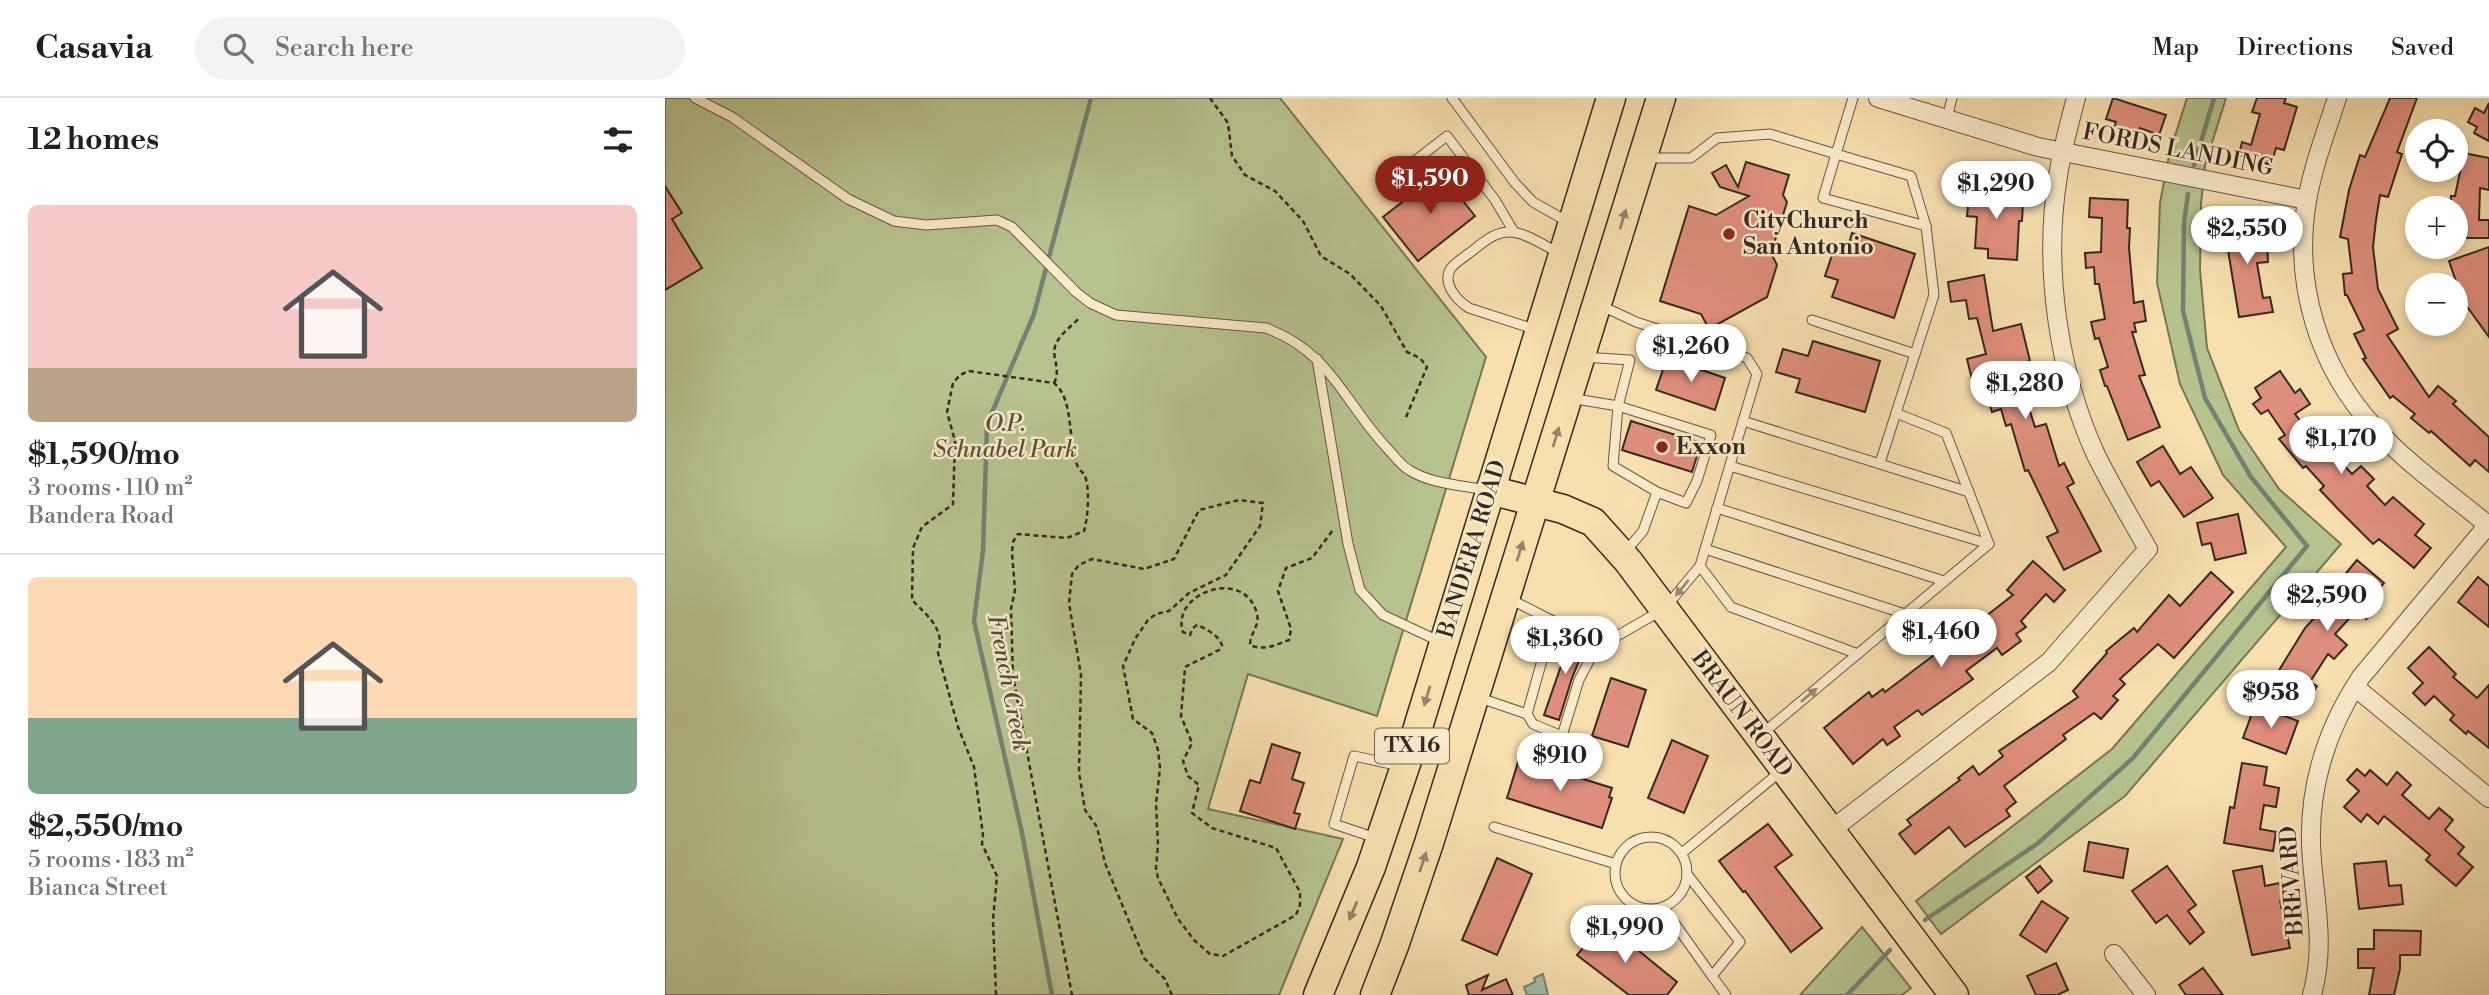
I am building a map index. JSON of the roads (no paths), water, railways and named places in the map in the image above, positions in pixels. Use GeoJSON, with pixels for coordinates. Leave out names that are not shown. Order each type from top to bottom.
{"type":"FeatureCollection","features":[{"type":"Feature","properties":{"kind":"main road","name":"BANDERA ROAD"},"geometry":{"type":"LineString","coordinates":[[1318,995],[1380,840],[1405,768],[1611,98]]}},
{"type":"Feature","properties":{"kind":"main road","name":"BANDERA ROAD"},"geometry":{"type":"LineString","coordinates":[[1375,995],[1429,843],[1661,98]]}},
{"type":"Feature","properties":{"kind":"main road","name":"BRAUN ROAD"},"geometry":{"type":"LineString","coordinates":[[1490,490],[1563,509],[1593,522],[1623,555],[1954,995]]}},
{"type":"Feature","properties":{"kind":"street"},"geometry":{"type":"LineString","coordinates":[[1830,831],[2049,662],[2148,549],[2095,453],[2063,350],[2055,296],[2053,243],[2056,189],[2076,98]]}},
{"type":"Feature","properties":{"kind":"street"},"geometry":{"type":"LineString","coordinates":[[2337,98],[2307,200],[2304,229],[2305,284],[2319,337],[2336,374],[2358,409],[2376,430],[2489,525]]}},
{"type":"Feature","properties":{"kind":"street","name":"FORDS LANDING"},"geometry":{"type":"LineString","coordinates":[[1889,100],[2038,147],[2307,200]]}},
{"type":"Feature","properties":{"kind":"street","name":"BREVARD"},"geometry":{"type":"LineString","coordinates":[[2312,995],[2321,945],[2312,858],[2313,804],[2323,749],[2355,687],[2489,525]]}},
{"type":"Feature","properties":{"kind":"street"},"geometry":{"type":"LineString","coordinates":[[2355,687],[2489,798]]}},
{"type":"Feature","properties":{"kind":"street"},"geometry":{"type":"LineString","coordinates":[[2114,954],[2145,995]]}},
{"type":"Feature","properties":{"kind":"lane"},"geometry":{"type":"LineString","coordinates":[[695,98],[732,117],[848,199],[894,221],[926,225],[997,220],[1012,227],[1064,281],[1090,303],[1116,315],[1266,328],[1286,335],[1307,349],[1328,369],[1379,439],[1407,469],[1427,478],[1490,490]]}},
{"type":"Feature","properties":{"kind":"lane"},"geometry":{"type":"LineString","coordinates":[[1452,98],[1532,202],[1572,224]]}},
{"type":"Feature","properties":{"kind":"lane"},"geometry":{"type":"LineString","coordinates":[[1853,98],[1823,198],[1926,226]]}},
{"type":"Feature","properties":{"kind":"lane"},"geometry":{"type":"LineString","coordinates":[[1947,119],[1952,98]]}},
{"type":"Feature","properties":{"kind":"lane"},"geometry":{"type":"LineString","coordinates":[[1642,159],[1691,158],[1717,138],[1770,134],[1911,176],[1926,226],[1934,295],[1879,463]]}},
{"type":"Feature","properties":{"kind":"lane"},"geometry":{"type":"LineString","coordinates":[[1385,183],[1447,136],[1495,200],[1514,232]]}},
{"type":"Feature","properties":{"kind":"lane"},"geometry":{"type":"LineString","coordinates":[[1539,331],[1469,308],[1460,302],[1451,290],[1448,279],[1451,269],[1487,239],[1500,233],[1514,232],[1562,254]]}},
{"type":"Feature","properties":{"kind":"lane"},"geometry":{"type":"LineString","coordinates":[[1475,697],[1527,713],[1533,724],[1562,736],[1579,680],[1596,648],[1664,609],[1700,566],[1757,374],[1747,358],[1636,322],[1597,304]]}},
{"type":"Feature","properties":{"kind":"lane"},"geometry":{"type":"LineString","coordinates":[[1812,320],[1915,354]]}},
{"type":"Feature","properties":{"kind":"lane"},"geometry":{"type":"LineString","coordinates":[[1568,398],[1618,406],[1710,435],[1697,481],[1686,503],[1657,492],[1613,466],[1618,406],[1630,360],[1581,356]]}},
{"type":"Feature","properties":{"kind":"lane"},"geometry":{"type":"LineString","coordinates":[[1317,359],[1348,544],[1360,590],[1383,615],[1443,643]]}},
{"type":"Feature","properties":{"kind":"lane"},"geometry":{"type":"LineString","coordinates":[[1896,413],[1946,433],[1989,544]]}},
{"type":"Feature","properties":{"kind":"lane"},"geometry":{"type":"LineString","coordinates":[[1743,421],[1969,492]]}},
{"type":"Feature","properties":{"kind":"lane"},"geometry":{"type":"LineString","coordinates":[[1730,466],[1989,544]]}},
{"type":"Feature","properties":{"kind":"lane"},"geometry":{"type":"LineString","coordinates":[[1623,555],[1643,531],[1657,492]]}},
{"type":"Feature","properties":{"kind":"lane"},"geometry":{"type":"LineString","coordinates":[[1717,508],[1944,581]]}},
{"type":"Feature","properties":{"kind":"lane"},"geometry":{"type":"LineString","coordinates":[[1759,737],[1989,544]]}},
{"type":"Feature","properties":{"kind":"lane"},"geometry":{"type":"LineString","coordinates":[[1705,549],[1905,614]]}},
{"type":"Feature","properties":{"kind":"lane"},"geometry":{"type":"LineString","coordinates":[[1700,566],[1731,607],[1859,654]]}},
{"type":"Feature","properties":{"kind":"lane"},"geometry":{"type":"LineString","coordinates":[[1506,597],[1553,621],[1613,639]]}},
{"type":"Feature","properties":{"kind":"lane"},"geometry":{"type":"LineString","coordinates":[[1527,713],[1553,621]]}},
{"type":"Feature","properties":{"kind":"lane"},"geometry":{"type":"LineString","coordinates":[[1380,840],[1334,824],[1354,756],[1405,768]]}},
{"type":"Feature","properties":{"kind":"lane"},"geometry":{"type":"LineString","coordinates":[[1682,853],[1784,769]]}},
{"type":"Feature","properties":{"kind":"lane"},"geometry":{"type":"LineString","coordinates":[[1495,827],[1616,864]]}},
{"type":"Feature","properties":{"kind":"lane"},"geometry":{"type":"LineString","coordinates":[[1688,874],[1680,894],[1664,907],[1641,908],[1623,896],[1617,886],[1616,864],[1621,853],[1639,838],[1663,839],[1674,844],[1682,853],[1688,874],[1740,942],[1711,976]]}},
{"type":"Feature","properties":{"kind":"lane"},"geometry":{"type":"LineString","coordinates":[[1664,907],[1725,995]]}},
{"type":"Feature","properties":{"kind":"waterway","name":"French Creek"},"geometry":{"type":"LineString","coordinates":[[1052,995],[1022,833],[974,621],[983,551],[987,424],[1034,314],[1091,98]]}},
{"type":"Feature","properties":{"kind":"waterway"},"geometry":{"type":"LineString","coordinates":[[2194,165],[2214,98]]}},
{"type":"Feature","properties":{"kind":"waterway"},"geometry":{"type":"LineString","coordinates":[[1925,920],[2037,844],[2133,758],[2307,546],[2251,477],[2205,398],[2183,311],[2184,223],[2188,194]]}},
{"type":"Feature","properties":{"kind":"waterway"},"geometry":{"type":"LineString","coordinates":[[1847,995],[1890,950]]}},
{"type":"Feature","properties":{"kind":"place","name":"CityChurch San Antonio"},"geometry":{"type":"Point","coordinates":[1729,234]}},
{"type":"Feature","properties":{"kind":"place","name":"Exxon"},"geometry":{"type":"Point","coordinates":[1662,447]}},
{"type":"Feature","properties":{"kind":"park label","name":"O.P. Schnabel Park"},"geometry":{"type":"Point","coordinates":[1005,437]}}]}
